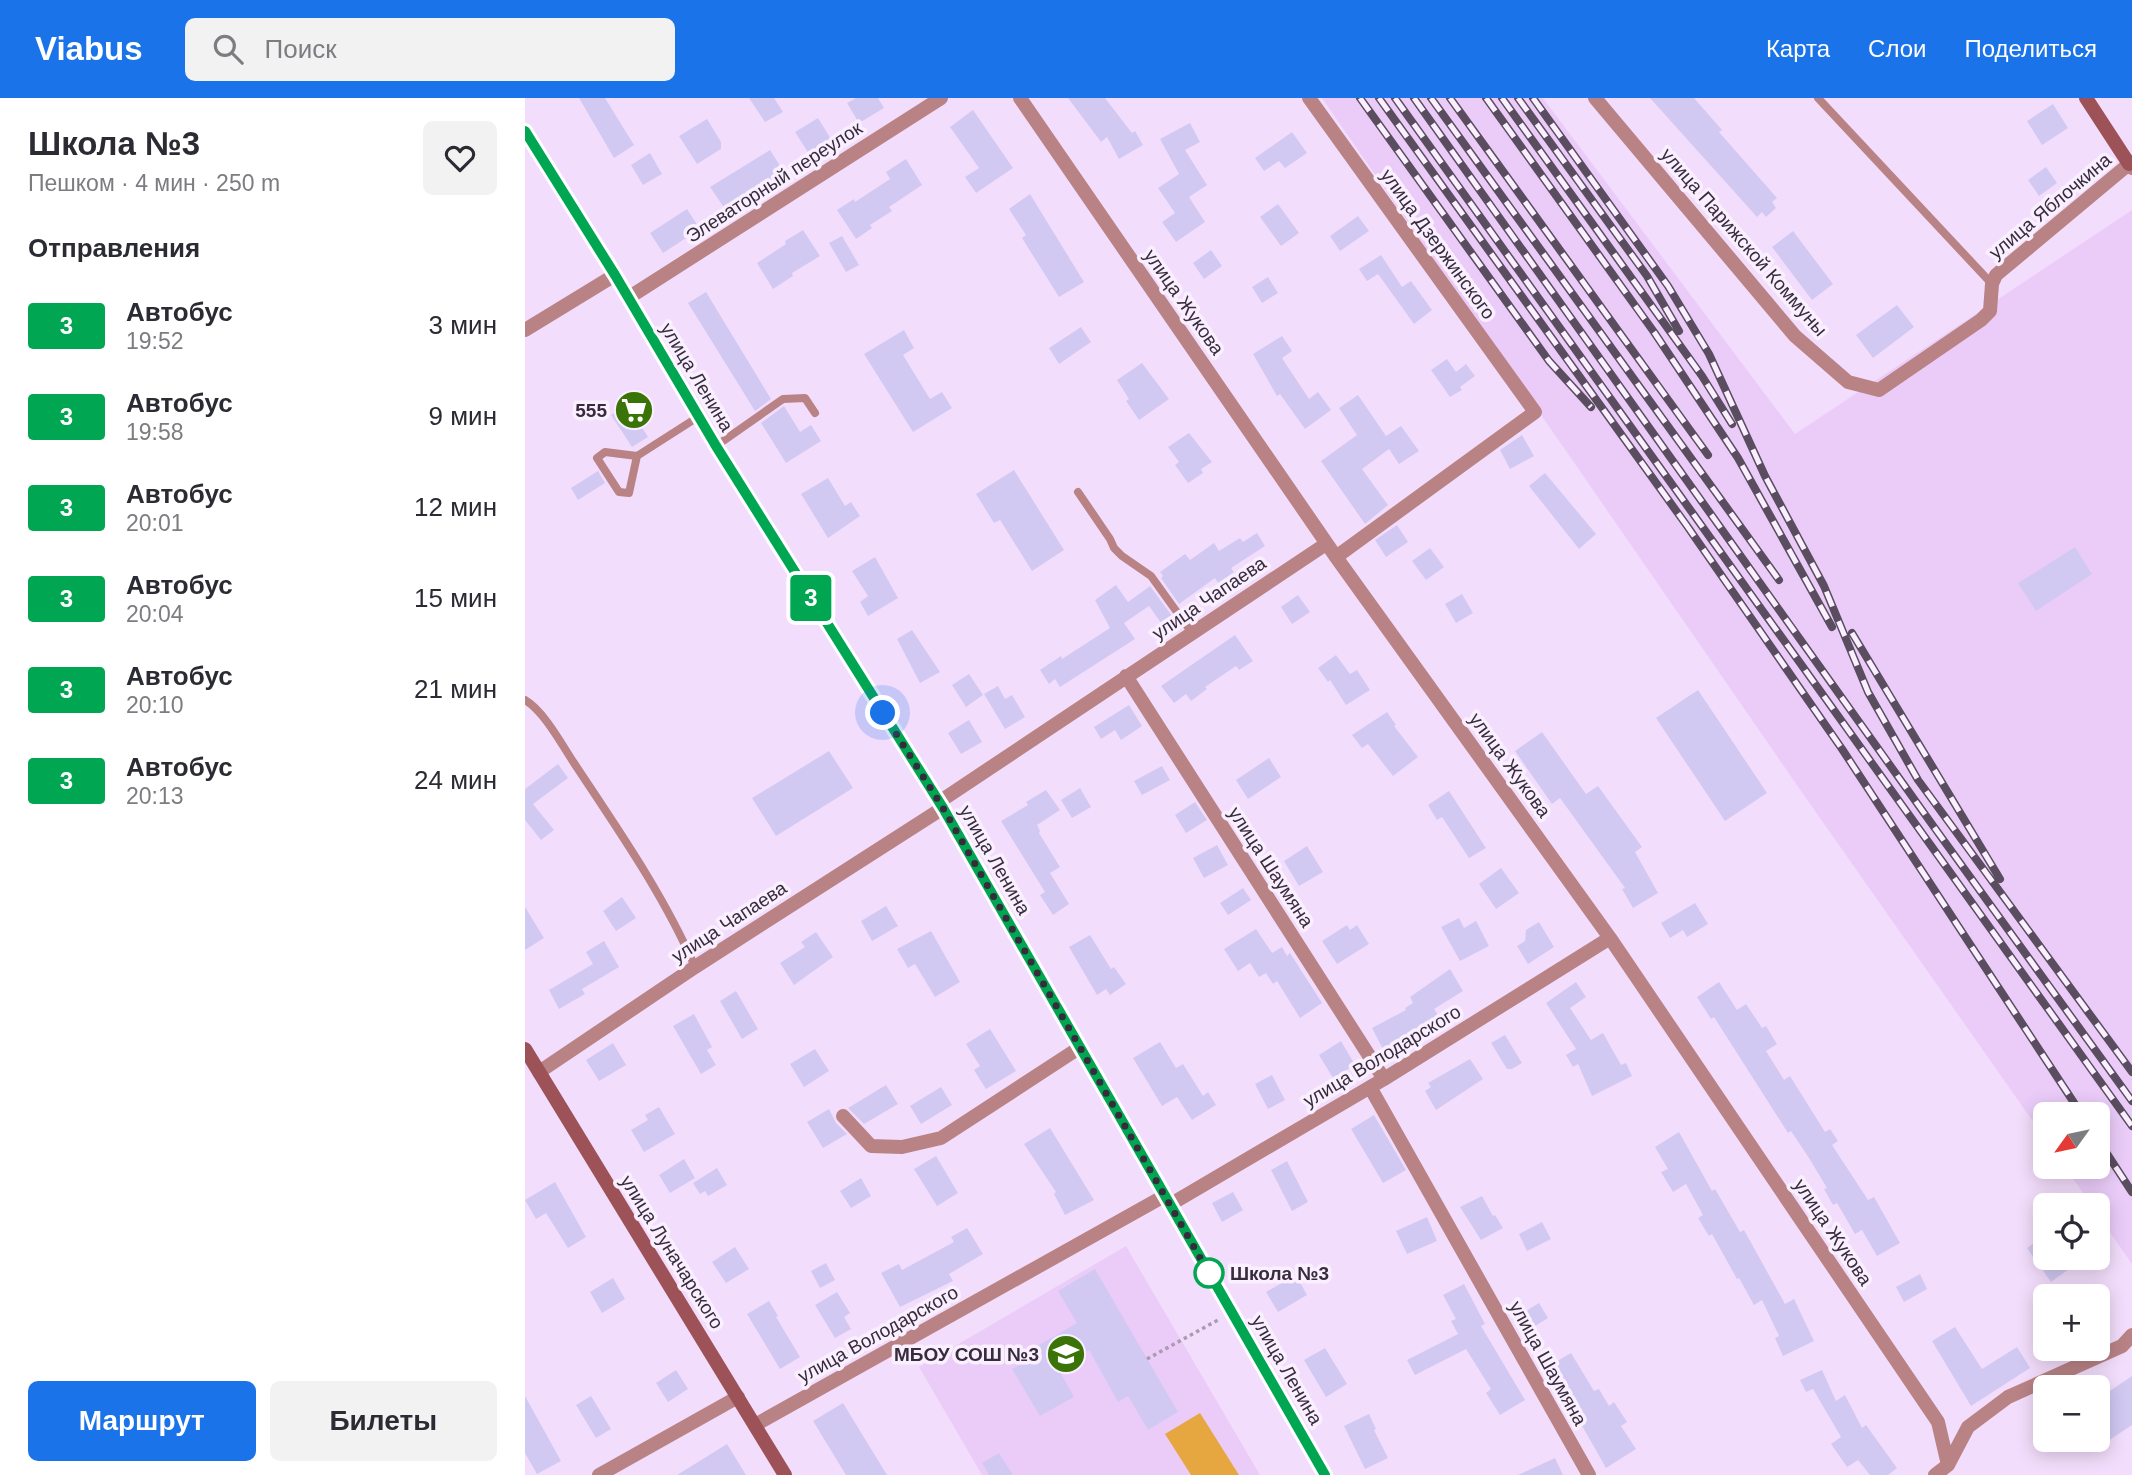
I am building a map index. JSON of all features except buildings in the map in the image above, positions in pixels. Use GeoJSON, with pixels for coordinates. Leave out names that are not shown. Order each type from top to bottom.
{"type":"FeatureCollection","features":[{"type":"Feature","properties":{"kind":"main road"},"geometry":{"type":"LineString","coordinates":[[2086,98],[2131,165]]}},
{"type":"Feature","properties":{"kind":"main road","name":"улица Ленина"},"geometry":{"type":"LineString","coordinates":[[525,131],[615,275],[716,446],[941,805],[1325,1475]]}},
{"type":"Feature","properties":{"kind":"main road","name":"улица Луначарского"},"geometry":{"type":"LineString","coordinates":[[530,1063],[785,1475]]}},
{"type":"Feature","properties":{"kind":"street","name":"Элеваторный переулок"},"geometry":{"type":"LineString","coordinates":[[628,298],[941,98]]}},
{"type":"Feature","properties":{"kind":"street","name":"улица Жукова"},"geometry":{"type":"LineString","coordinates":[[1020,98],[1336,557],[1610,938],[1938,1422],[1952,1470]]}},
{"type":"Feature","properties":{"kind":"street","name":"улица Дзержинского"},"geometry":{"type":"LineString","coordinates":[[1309,98],[1535,412],[1336,557]]}},
{"type":"Feature","properties":{"kind":"street","name":"улица Парижской Коммуны"},"geometry":{"type":"LineString","coordinates":[[1595,98],[1795,336],[1848,382],[1879,390]]}},
{"type":"Feature","properties":{"kind":"street","name":"улица Яблочкина"},"geometry":{"type":"LineString","coordinates":[[1879,390],[1981,320],[1990,311],[1992,284],[1996,275],[2131,165]]}},
{"type":"Feature","properties":{"kind":"street"},"geometry":{"type":"LineString","coordinates":[[525,330],[615,275]]}},
{"type":"Feature","properties":{"kind":"street","name":"улица Чапаева"},"geometry":{"type":"LineString","coordinates":[[530,1063],[695,967],[941,805],[1126,677],[1327,544]]}},
{"type":"Feature","properties":{"kind":"street","name":"улица Шаумяна"},"geometry":{"type":"LineString","coordinates":[[1126,677],[1384,1079]]}},
{"type":"Feature","properties":{"kind":"street","name":"улица Володарского"},"geometry":{"type":"LineString","coordinates":[[755,1425],[1370,1087],[1610,938]]}},
{"type":"Feature","properties":{"kind":"street"},"geometry":{"type":"LineString","coordinates":[[843,1116],[871,1146],[902,1147],[941,1138],[1079,1048]]}},
{"type":"Feature","properties":{"kind":"street","name":"улица Шаумяна"},"geometry":{"type":"LineString","coordinates":[[1370,1087],[1589,1475]]}},
{"type":"Feature","properties":{"kind":"street"},"geometry":{"type":"LineString","coordinates":[[1935,1475],[1952,1470],[1968,1427],[2008,1397],[2122,1346],[2132,1335]]}},
{"type":"Feature","properties":{"kind":"street"},"geometry":{"type":"LineString","coordinates":[[599,1475],[738,1397]]}},
{"type":"Feature","properties":{"kind":"lane"},"geometry":{"type":"LineString","coordinates":[[1818,98],[1992,284]]}},
{"type":"Feature","properties":{"kind":"lane"},"geometry":{"type":"LineString","coordinates":[[716,446],[783,399],[806,398],[815,413]]}},
{"type":"Feature","properties":{"kind":"lane"},"geometry":{"type":"LineString","coordinates":[[637,456],[629,493],[619,492],[597,458],[605,453],[637,456],[698,416]]}},
{"type":"Feature","properties":{"kind":"lane"},"geometry":{"type":"LineString","coordinates":[[1078,492],[1114,548],[1151,576],[1192,633]]}},
{"type":"Feature","properties":{"kind":"lane"},"geometry":{"type":"LineString","coordinates":[[525,700],[532,704],[555,734],[610,818],[669,914],[695,967]]}},
{"type":"Feature","properties":{"kind":"path"},"geometry":{"type":"LineString","coordinates":[[1147,1359],[1232,1312]]}},
{"type":"Feature","properties":{"kind":"shaded area"},"geometry":{"type":"Polygon","coordinates":[[[1322,98],[1543,98],[1795,434],[2132,210],[2132,1264],[2110,1232],[2110,1193],[2083,1193],[2074,1180],[2111,1180],[2111,1102],[2033,1102],[2033,1121],[1322,98]]]}},
{"type":"Feature","properties":{"kind":"shaded area","name":"МБОУ СОШ №3"},"geometry":{"type":"Polygon","coordinates":[[[1126,1246],[1260,1475],[982,1475],[919,1367],[1126,1246]]]}},
{"type":"Feature","properties":{"kind":"shaded area"},"geometry":{"type":"Polygon","coordinates":[[[1200,1413],[1239,1475],[1191,1475],[1165,1434],[1200,1413]]]}},
{"type":"Feature","properties":{"kind":"railway"},"geometry":{"type":"LineString","coordinates":[[1360,98],[1549,361],[1591,407]]}},
{"type":"Feature","properties":{"kind":"railway"},"geometry":{"type":"LineString","coordinates":[[1379,98],[1690,530]]}},
{"type":"Feature","properties":{"kind":"railway"},"geometry":{"type":"LineString","coordinates":[[1395,98],[2132,1126]]}},
{"type":"Feature","properties":{"kind":"railway"},"geometry":{"type":"LineString","coordinates":[[1414,98],[2132,1101]]}},
{"type":"Feature","properties":{"kind":"railway"},"geometry":{"type":"LineString","coordinates":[[1431,98],[1779,580]]}},
{"type":"Feature","properties":{"kind":"railway"},"geometry":{"type":"LineString","coordinates":[[1450,98],[1708,455]]}},
{"type":"Feature","properties":{"kind":"railway"},"geometry":{"type":"LineString","coordinates":[[1486,98],[1654,332],[1738,458],[1832,627]]}},
{"type":"Feature","properties":{"kind":"railway"},"geometry":{"type":"LineString","coordinates":[[1502,98],[1702,376],[1732,424]]}},
{"type":"Feature","properties":{"kind":"railway"},"geometry":{"type":"LineString","coordinates":[[1518,98],[1647,276],[1679,331]]}},
{"type":"Feature","properties":{"kind":"railway"},"geometry":{"type":"LineString","coordinates":[[1533,98],[1668,286],[1709,354],[1765,476],[1824,586],[1868,692],[1918,780],[2132,1072]]}},
{"type":"Feature","properties":{"kind":"railway"},"geometry":{"type":"LineString","coordinates":[[1685,523],[1842,749],[2073,1102]]}},
{"type":"Feature","properties":{"kind":"railway"},"geometry":{"type":"LineString","coordinates":[[1852,633],[2000,879]]}},
{"type":"Feature","properties":{"kind":"railway"},"geometry":{"type":"LineString","coordinates":[[2111,1160],[2132,1192]]}},
{"type":"Feature","properties":{"kind":"bus line","name":"3"},"geometry":{"type":"LineString","coordinates":[[525,131],[615,275],[716,446],[943,808],[1325,1475]]}},
{"type":"Feature","properties":{"kind":"place","name":"555"},"geometry":{"type":"Point","coordinates":[634,410]}},
{"type":"Feature","properties":{"kind":"place","name":"Школа №3"},"geometry":{"type":"Point","coordinates":[1209,1273]}},
{"type":"Feature","properties":{"kind":"place","name":"МБОУ СОШ №3"},"geometry":{"type":"Point","coordinates":[1066,1354]}},
{"type":"Feature","properties":{"kind":"route"},"geometry":{"type":"LineString","coordinates":[[883,713],[943,808],[1210,1275],[1209,1273]]}}]}
